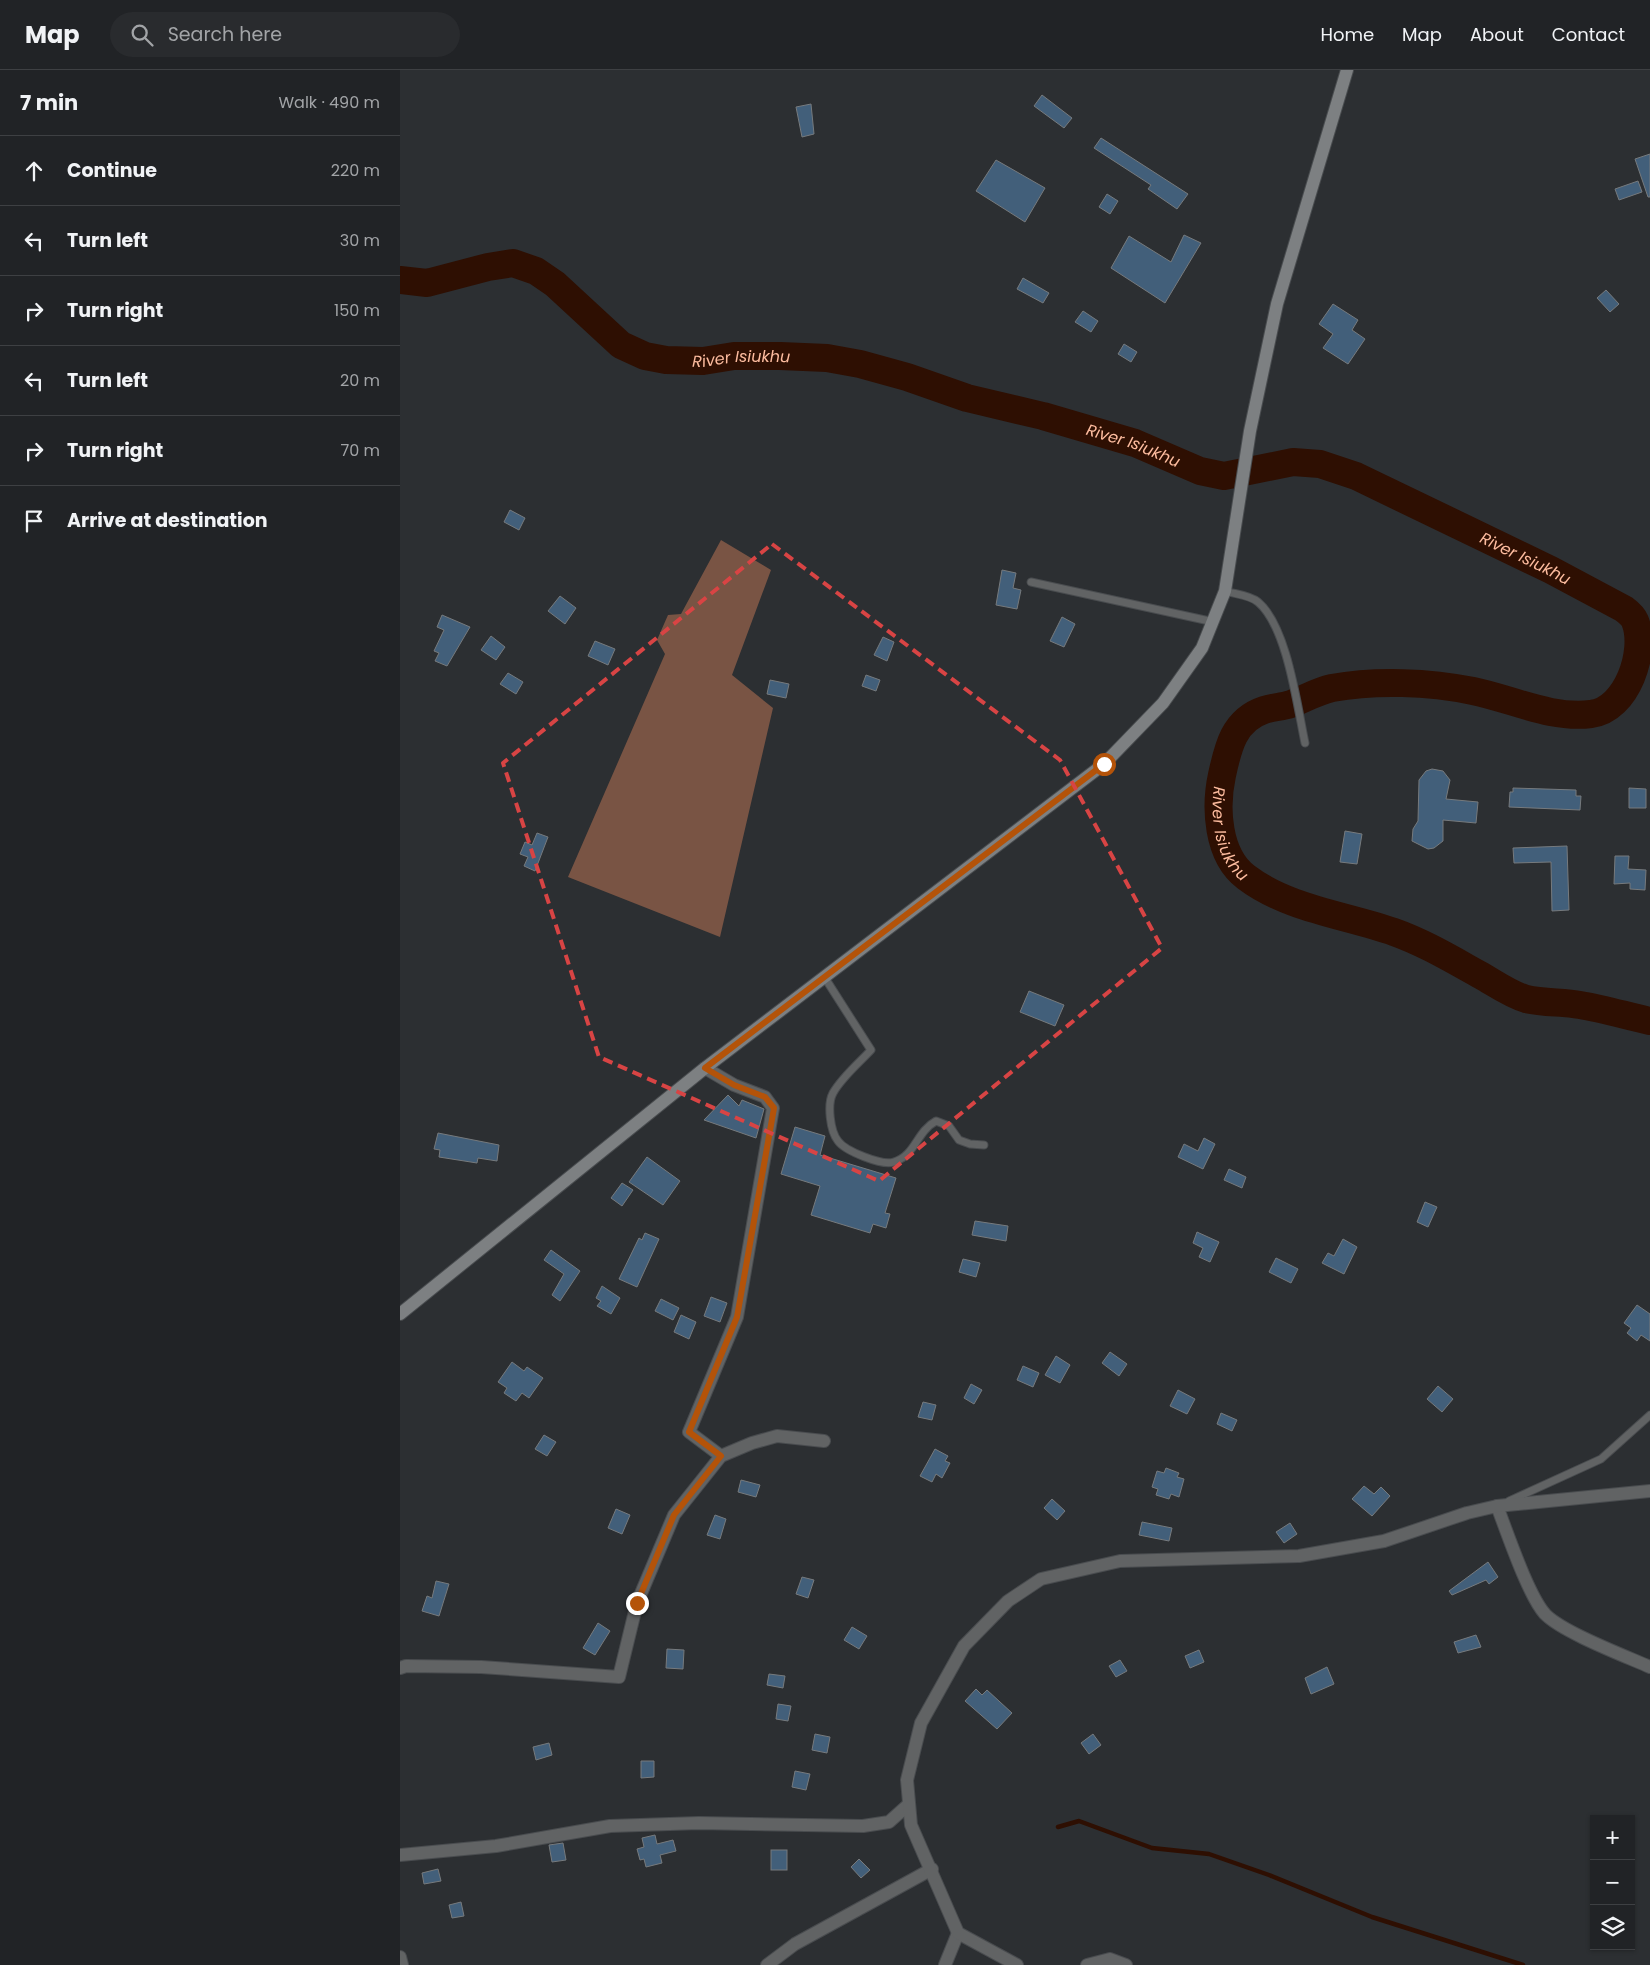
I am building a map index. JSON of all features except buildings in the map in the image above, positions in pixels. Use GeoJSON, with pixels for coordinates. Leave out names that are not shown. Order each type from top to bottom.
{"type":"FeatureCollection","features":[{"type":"Feature","properties":{"kind":"main road"},"geometry":{"type":"LineString","coordinates":[[400,1314],[705,1068],[1104,764],[1163,702],[1202,648],[1225,591],[1250,431],[1277,304],[1348,70]]}},
{"type":"Feature","properties":{"kind":"street"},"geometry":{"type":"LineString","coordinates":[[705,1068],[734,1085],[765,1097],[774,1108],[737,1317],[689,1432],[721,1456]]}},
{"type":"Feature","properties":{"kind":"street"},"geometry":{"type":"LineString","coordinates":[[400,1668],[406,1666],[481,1667],[619,1677],[637,1603],[674,1515],[721,1456],[752,1443],[777,1436],[824,1441]]}},
{"type":"Feature","properties":{"kind":"street"},"geometry":{"type":"LineString","coordinates":[[1017,1965],[958,1933],[932,1869],[911,1825],[907,1780],[921,1724],[964,1646],[1008,1601],[1041,1579],[1120,1561],[1299,1556],[1384,1541],[1467,1513],[1496,1506],[1650,1491]]}},
{"type":"Feature","properties":{"kind":"street"},"geometry":{"type":"LineString","coordinates":[[1496,1506],[1535,1598],[1545,1614],[1559,1625],[1650,1667]]}},
{"type":"Feature","properties":{"kind":"street"},"geometry":{"type":"LineString","coordinates":[[400,1855],[496,1846],[610,1826],[699,1823],[863,1826],[889,1822],[908,1805]]}},
{"type":"Feature","properties":{"kind":"street"},"geometry":{"type":"LineString","coordinates":[[767,1965],[795,1944],[932,1869]]}},
{"type":"Feature","properties":{"kind":"street"},"geometry":{"type":"LineString","coordinates":[[945,1965],[958,1933]]}},
{"type":"Feature","properties":{"kind":"street"},"geometry":{"type":"LineString","coordinates":[[400,1957],[402,1965]]}},
{"type":"Feature","properties":{"kind":"street"},"geometry":{"type":"LineString","coordinates":[[1087,1965],[1110,1959],[1126,1965]]}},
{"type":"Feature","properties":{"kind":"lane"},"geometry":{"type":"LineString","coordinates":[[1031,582],[1214,622]]}},
{"type":"Feature","properties":{"kind":"lane"},"geometry":{"type":"LineString","coordinates":[[1225,591],[1256,600],[1274,620],[1291,674],[1305,743]]}},
{"type":"Feature","properties":{"kind":"lane"},"geometry":{"type":"LineString","coordinates":[[825,978],[871,1050],[833,1093],[830,1105],[832,1125],[838,1141],[853,1152],[872,1160],[890,1163],[906,1157],[928,1126],[936,1121],[949,1126],[959,1140],[984,1145]]}},
{"type":"Feature","properties":{"kind":"lane"},"geometry":{"type":"LineString","coordinates":[[1496,1506],[1564,1478],[1601,1459],[1650,1415]]}},
{"type":"Feature","properties":{"kind":"highlighted area"},"geometry":{"type":"Polygon","coordinates":[[[772,544],[1060,760],[1162,948],[879,1181],[599,1057],[503,763],[772,544]]]}},
{"type":"Feature","properties":{"kind":"shaded area"},"geometry":{"type":"Polygon","coordinates":[[[721,540],[771,570],[732,675],[773,708],[720,937],[568,877],[665,654],[657,640],[668,615],[681,614],[721,540]]]}},
{"type":"Feature","properties":{"kind":"waterway","name":"River Isiukhu"},"geometry":{"type":"LineString","coordinates":[[400,280],[427,283],[488,267],[513,263],[536,271],[555,284],[621,345],[645,356],[666,360],[703,361],[734,356],[780,356],[827,358],[860,364],[907,377],[967,398],[1043,416],[1135,443],[1200,471],[1224,476],[1293,462],[1320,464],[1356,476],[1551,570],[1624,609],[1634,619],[1638,633],[1636,663],[1624,691],[1615,702],[1604,710],[1591,714],[1561,714],[1488,694],[1421,684],[1384,683],[1349,685],[1327,689],[1291,704],[1264,710],[1246,720],[1239,728],[1230,745],[1224,765],[1220,788],[1219,816],[1220,830],[1224,843],[1236,868],[1262,888],[1280,897],[1405,936],[1439,952],[1520,997],[1598,1008],[1650,1021]]}},
{"type":"Feature","properties":{"kind":"waterway"},"geometry":{"type":"LineString","coordinates":[[1058,1827],[1079,1821],[1152,1848],[1209,1854],[1269,1875],[1372,1917],[1523,1965]]}},
{"type":"Feature","properties":{"kind":"route"},"geometry":{"type":"LineString","coordinates":[[637,1603],[674,1515],[721,1456],[689,1432],[713,1379],[737,1317],[774,1108],[765,1097],[734,1085],[705,1068],[1104,764]]}}]}
